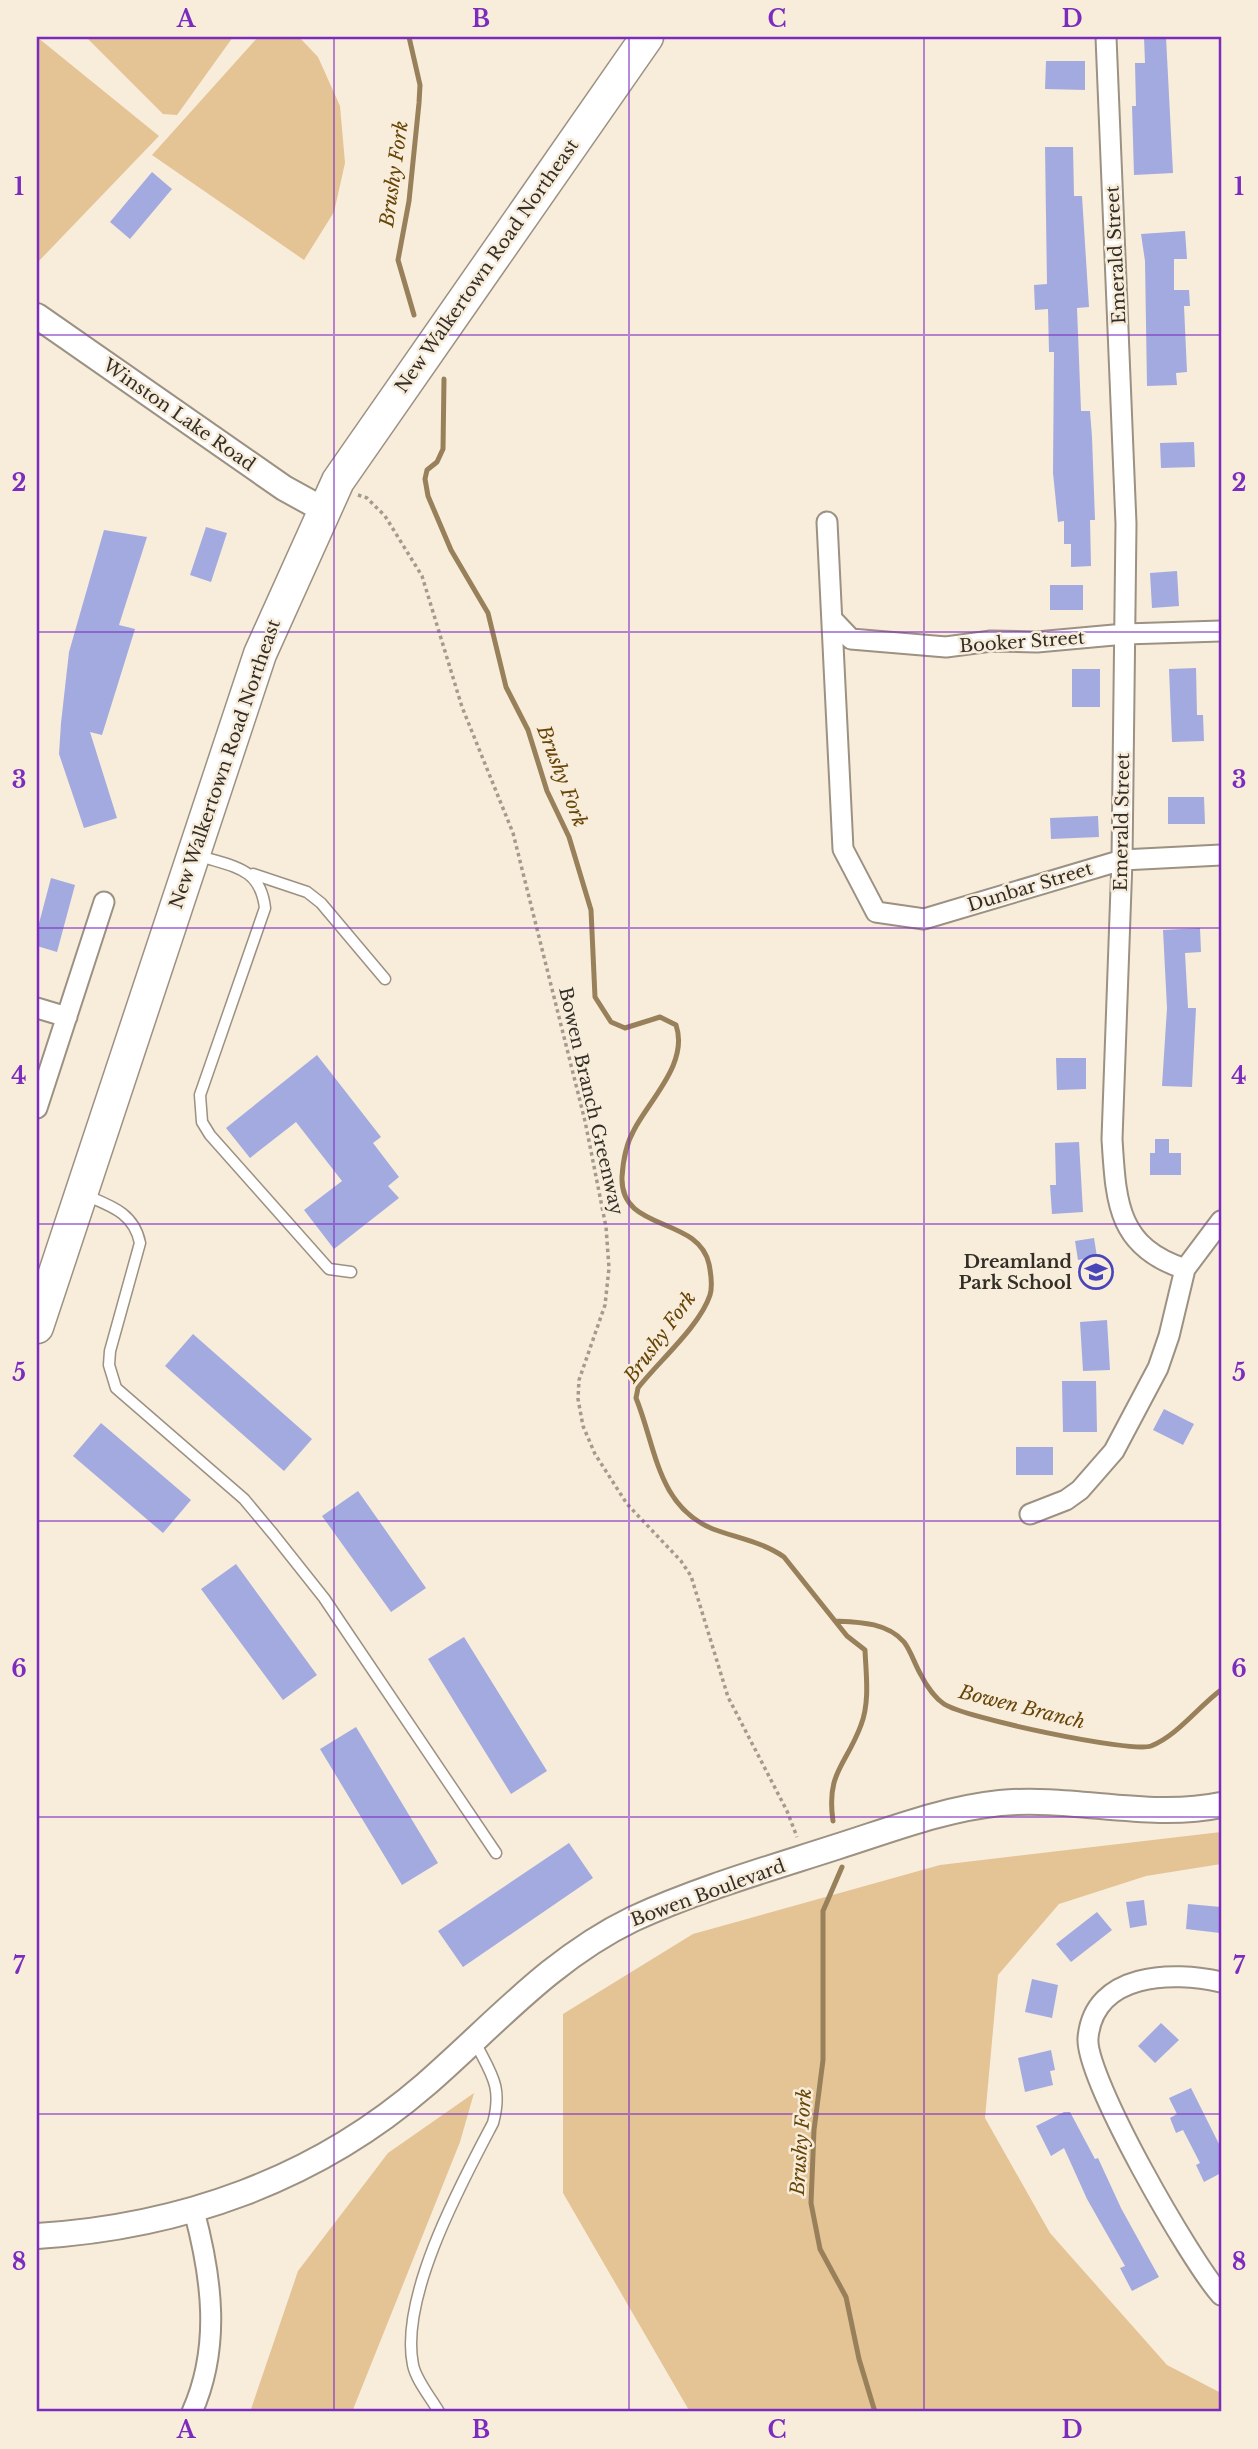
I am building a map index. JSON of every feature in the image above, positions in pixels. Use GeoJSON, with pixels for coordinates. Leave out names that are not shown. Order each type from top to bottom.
{"type":"FeatureCollection","features":[{"type":"Feature","properties":{"kind":"main road","name":"New Walkertown Road Northeast"},"geometry":{"type":"LineString","coordinates":[[37,1327],[260,653],[324,510],[345,470],[647,37]]}},
{"type":"Feature","properties":{"kind":"street","name":"Emerald Street"},"geometry":{"type":"LineString","coordinates":[[1106,37],[1124,436],[1122,860],[1112,1139],[1119,1207],[1141,1245],[1152,1257],[1185,1269]]}},
{"type":"Feature","properties":{"kind":"street","name":"Winston Lake Road"},"geometry":{"type":"LineString","coordinates":[[37,316],[284,488],[324,510]]}},
{"type":"Feature","properties":{"kind":"street"},"geometry":{"type":"LineString","coordinates":[[827,522],[832,619]]}},
{"type":"Feature","properties":{"kind":"street","name":"Booker Street"},"geometry":{"type":"LineString","coordinates":[[832,619],[851,639],[946,647],[991,641],[1037,642],[1125,634],[1221,631]]}},
{"type":"Feature","properties":{"kind":"street","name":"Dunbar Street"},"geometry":{"type":"LineString","coordinates":[[832,619],[843,849],[876,912],[924,919],[1122,860],[1221,855]]}},
{"type":"Feature","properties":{"kind":"street"},"geometry":{"type":"LineString","coordinates":[[37,1108],[104,902]]}},
{"type":"Feature","properties":{"kind":"street"},"geometry":{"type":"LineString","coordinates":[[37,1008],[67,1017]]}},
{"type":"Feature","properties":{"kind":"street"},"geometry":{"type":"LineString","coordinates":[[1030,1514],[1066,1500],[1080,1490],[1114,1451],[1158,1368],[1169,1336],[1185,1269],[1221,1221]]}},
{"type":"Feature","properties":{"kind":"street","name":"Bowen Boulevard"},"geometry":{"type":"LineString","coordinates":[[37,2235],[126,2227],[194,2211],[278,2179],[364,2132],[428,2082],[550,1970],[613,1930],[672,1902],[916,1821],[997,1803],[1055,1802],[1152,1809],[1221,1805]]}},
{"type":"Feature","properties":{"kind":"street"},"geometry":{"type":"LineString","coordinates":[[1221,1982],[1170,1975],[1135,1981],[1107,2000],[1092,2022],[1088,2038],[1094,2073],[1136,2157],[1178,2232],[1221,2295]]}},
{"type":"Feature","properties":{"kind":"street"},"geometry":{"type":"LineString","coordinates":[[192,2412],[207,2362],[212,2316],[208,2269],[194,2211]]}},
{"type":"Feature","properties":{"kind":"lane"},"geometry":{"type":"LineString","coordinates":[[194,854],[307,892],[321,902],[385,979]]}},
{"type":"Feature","properties":{"kind":"lane"},"geometry":{"type":"LineString","coordinates":[[253,874],[263,889],[265,908],[200,1095],[202,1122],[210,1135],[329,1269],[351,1272]]}},
{"type":"Feature","properties":{"kind":"lane"},"geometry":{"type":"LineString","coordinates":[[81,1193],[128,1216],[137,1228],[140,1243],[110,1351],[109,1365],[116,1388],[244,1499],[274,1535],[324,1598],[496,1853]]}},
{"type":"Feature","properties":{"kind":"lane"},"geometry":{"type":"LineString","coordinates":[[439,2412],[413,2366],[414,2323],[430,2255],[493,2123],[497,2107],[498,2088],[473,2038]]}},
{"type":"Feature","properties":{"kind":"path","name":"Bowen Branch Greenway"},"geometry":{"type":"LineString","coordinates":[[324,510],[360,494],[367,498],[385,516],[422,576],[462,707],[513,833],[595,1165],[608,1242],[609,1282],[602,1316],[579,1380],[578,1399],[583,1426],[596,1454],[627,1504],[681,1561],[691,1576],[728,1697],[787,1811],[804,1858]]}},
{"type":"Feature","properties":{"kind":"shaded area"},"geometry":{"type":"Polygon","coordinates":[[[37,37],[159,136],[37,263],[37,37]]]}},
{"type":"Feature","properties":{"kind":"shaded area"},"geometry":{"type":"Polygon","coordinates":[[[86,37],[233,37],[177,115],[163,114],[86,37]]]}},
{"type":"Feature","properties":{"kind":"shaded area"},"geometry":{"type":"Polygon","coordinates":[[[258,37],[299,37],[318,57],[340,106],[345,163],[334,212],[304,260],[152,155],[258,37]]]}},
{"type":"Feature","properties":{"kind":"shaded area"},"geometry":{"type":"Polygon","coordinates":[[[1221,1832],[1221,1864],[1146,1876],[1059,1904],[998,1975],[985,2118],[1050,2233],[1167,2365],[1221,2393],[1221,2412],[690,2412],[563,2193],[563,2014],[693,1934],[940,1865],[1221,1832]]]}},
{"type":"Feature","properties":{"kind":"shaded area"},"geometry":{"type":"Polygon","coordinates":[[[474,2093],[460,2142],[352,2412],[250,2412],[298,2271],[388,2153],[474,2093]]]}},
{"type":"Feature","properties":{"kind":"building"},"geometry":{"type":"Polygon","coordinates":[[[1144,37],[1166,37],[1173,173],[1134,175],[1132,106],[1136,106],[1135,63],[1145,63],[1144,37]]]}},
{"type":"Feature","properties":{"kind":"building"},"geometry":{"type":"Polygon","coordinates":[[[1046,61],[1085,61],[1085,90],[1045,89],[1046,61]]]}},
{"type":"Feature","properties":{"kind":"building"},"geometry":{"type":"Polygon","coordinates":[[[1045,147],[1073,147],[1074,196],[1082,196],[1089,307],[1077,308],[1081,411],[1090,411],[1092,437],[1095,520],[1090,520],[1091,566],[1071,567],[1071,544],[1064,544],[1064,521],[1058,522],[1053,473],[1054,352],[1049,352],[1048,309],[1035,310],[1034,285],[1047,284],[1045,147]]]}},
{"type":"Feature","properties":{"kind":"building"},"geometry":{"type":"Polygon","coordinates":[[[152,172],[172,189],[130,239],[110,222],[152,172]]]}},
{"type":"Feature","properties":{"kind":"building"},"geometry":{"type":"Polygon","coordinates":[[[1185,231],[1187,259],[1174,259],[1174,290],[1189,290],[1190,306],[1184,306],[1187,372],[1176,373],[1177,385],[1147,386],[1145,261],[1141,234],[1185,231]]]}},
{"type":"Feature","properties":{"kind":"building"},"geometry":{"type":"Polygon","coordinates":[[[1194,442],[1195,467],[1161,468],[1160,443],[1194,442]]]}},
{"type":"Feature","properties":{"kind":"building"},"geometry":{"type":"Polygon","coordinates":[[[206,527],[227,533],[211,582],[190,575],[206,527]]]}},
{"type":"Feature","properties":{"kind":"building"},"geometry":{"type":"Polygon","coordinates":[[[104,530],[147,537],[119,625],[135,629],[102,735],[90,732],[117,818],[84,828],[59,754],[61,723],[69,652],[104,530]]]}},
{"type":"Feature","properties":{"kind":"building"},"geometry":{"type":"Polygon","coordinates":[[[1177,571],[1179,606],[1152,608],[1150,573],[1177,571]]]}},
{"type":"Feature","properties":{"kind":"building"},"geometry":{"type":"Polygon","coordinates":[[[1050,585],[1083,585],[1083,610],[1050,610],[1050,585]]]}},
{"type":"Feature","properties":{"kind":"building"},"geometry":{"type":"Polygon","coordinates":[[[1196,668],[1197,715],[1203,715],[1204,741],[1172,742],[1169,669],[1196,668]]]}},
{"type":"Feature","properties":{"kind":"building"},"geometry":{"type":"Polygon","coordinates":[[[1072,669],[1100,669],[1100,707],[1072,707],[1072,669]]]}},
{"type":"Feature","properties":{"kind":"building"},"geometry":{"type":"Polygon","coordinates":[[[1168,797],[1204,797],[1205,824],[1168,824],[1168,797]]]}},
{"type":"Feature","properties":{"kind":"building"},"geometry":{"type":"Polygon","coordinates":[[[1098,816],[1099,837],[1051,839],[1050,818],[1098,816]]]}},
{"type":"Feature","properties":{"kind":"building"},"geometry":{"type":"Polygon","coordinates":[[[51,878],[75,885],[57,952],[37,946],[37,931],[51,878]]]}},
{"type":"Feature","properties":{"kind":"building"},"geometry":{"type":"Polygon","coordinates":[[[1200,928],[1201,952],[1185,953],[1188,1008],[1196,1008],[1192,1087],[1162,1086],[1167,1008],[1163,930],[1200,928]]]}},
{"type":"Feature","properties":{"kind":"building"},"geometry":{"type":"Polygon","coordinates":[[[317,1055],[381,1137],[373,1143],[399,1177],[388,1186],[399,1198],[334,1249],[304,1210],[342,1181],[296,1122],[250,1158],[226,1128],[317,1055]]]}},
{"type":"Feature","properties":{"kind":"building"},"geometry":{"type":"Polygon","coordinates":[[[1056,1058],[1086,1058],[1086,1089],[1057,1090],[1056,1058]]]}},
{"type":"Feature","properties":{"kind":"building"},"geometry":{"type":"Polygon","coordinates":[[[1155,1139],[1169,1139],[1169,1153],[1181,1153],[1181,1175],[1150,1175],[1150,1153],[1155,1153],[1155,1139]]]}},
{"type":"Feature","properties":{"kind":"building"},"geometry":{"type":"Polygon","coordinates":[[[1079,1142],[1083,1212],[1052,1214],[1050,1185],[1056,1185],[1055,1143],[1079,1142]]]}},
{"type":"Feature","properties":{"kind":"building"},"geometry":{"type":"Polygon","coordinates":[[[1094,1238],[1097,1257],[1078,1260],[1075,1241],[1094,1238]]]}},
{"type":"Feature","properties":{"kind":"building"},"geometry":{"type":"Polygon","coordinates":[[[1107,1320],[1110,1370],[1083,1371],[1080,1322],[1107,1320]]]}},
{"type":"Feature","properties":{"kind":"building"},"geometry":{"type":"Polygon","coordinates":[[[193,1334],[312,1439],[284,1471],[165,1366],[193,1334]]]}},
{"type":"Feature","properties":{"kind":"building"},"geometry":{"type":"Polygon","coordinates":[[[1062,1381],[1096,1381],[1097,1432],[1063,1432],[1062,1381]]]}},
{"type":"Feature","properties":{"kind":"building"},"geometry":{"type":"Polygon","coordinates":[[[1164,1409],[1194,1424],[1183,1445],[1153,1430],[1164,1409]]]}},
{"type":"Feature","properties":{"kind":"building"},"geometry":{"type":"Polygon","coordinates":[[[101,1423],[191,1500],[163,1533],[73,1456],[101,1423]]]}},
{"type":"Feature","properties":{"kind":"building"},"geometry":{"type":"Polygon","coordinates":[[[1016,1447],[1053,1447],[1053,1475],[1016,1475],[1016,1447]]]}},
{"type":"Feature","properties":{"kind":"building"},"geometry":{"type":"Polygon","coordinates":[[[358,1491],[426,1588],[391,1612],[322,1516],[358,1491]]]}},
{"type":"Feature","properties":{"kind":"building"},"geometry":{"type":"Polygon","coordinates":[[[236,1564],[317,1675],[283,1700],[201,1589],[236,1564]]]}},
{"type":"Feature","properties":{"kind":"building"},"geometry":{"type":"Polygon","coordinates":[[[464,1637],[547,1771],[511,1794],[428,1659],[464,1637]]]}},
{"type":"Feature","properties":{"kind":"building"},"geometry":{"type":"Polygon","coordinates":[[[356,1727],[438,1863],[402,1885],[320,1749],[356,1727]]]}},
{"type":"Feature","properties":{"kind":"building"},"geometry":{"type":"Polygon","coordinates":[[[569,1843],[593,1878],[463,1967],[438,1931],[569,1843]]]}},
{"type":"Feature","properties":{"kind":"building"},"geometry":{"type":"Polygon","coordinates":[[[1144,1900],[1147,1925],[1130,1928],[1126,1902],[1144,1900]]]}},
{"type":"Feature","properties":{"kind":"building"},"geometry":{"type":"Polygon","coordinates":[[[1188,1904],[1221,1907],[1220,1933],[1186,1929],[1188,1904]]]}},
{"type":"Feature","properties":{"kind":"building"},"geometry":{"type":"Polygon","coordinates":[[[1097,1912],[1112,1930],[1071,1962],[1056,1944],[1097,1912]]]}},
{"type":"Feature","properties":{"kind":"building"},"geometry":{"type":"Polygon","coordinates":[[[1032,1979],[1058,1985],[1052,2018],[1025,2012],[1032,1979]]]}},
{"type":"Feature","properties":{"kind":"building"},"geometry":{"type":"Polygon","coordinates":[[[1161,2023],[1179,2040],[1155,2063],[1138,2046],[1161,2023]]]}},
{"type":"Feature","properties":{"kind":"building"},"geometry":{"type":"Polygon","coordinates":[[[1051,2050],[1055,2070],[1050,2071],[1053,2085],[1025,2092],[1018,2058],[1051,2050]]]}},
{"type":"Feature","properties":{"kind":"building"},"geometry":{"type":"Polygon","coordinates":[[[1191,2088],[1221,2148],[1221,2173],[1204,2182],[1196,2165],[1200,2163],[1183,2130],[1176,2133],[1170,2118],[1177,2114],[1169,2098],[1191,2088]]]}},
{"type":"Feature","properties":{"kind":"building"},"geometry":{"type":"Polygon","coordinates":[[[1064,2112],[1070,2112],[1095,2159],[1098,2158],[1121,2208],[1159,2277],[1132,2291],[1120,2268],[1125,2266],[1087,2199],[1064,2148],[1051,2156],[1036,2126],[1064,2112]]]}},
{"type":"Feature","properties":{"kind":"waterway","name":"Brushy Fork"},"geometry":{"type":"LineString","coordinates":[[409,37],[420,85],[409,201],[398,260],[414,315]]}},
{"type":"Feature","properties":{"kind":"waterway","name":"Brushy Fork"},"geometry":{"type":"LineString","coordinates":[[444,379],[443,449],[437,462],[427,470],[425,479],[428,496],[451,550],[488,613],[506,687],[528,730],[547,791],[569,837],[591,910],[595,997],[611,1022],[625,1028],[660,1017],[676,1025],[679,1039],[673,1067],[631,1135],[622,1177],[625,1195],[633,1207],[690,1238],[702,1248],[709,1264],[711,1287],[705,1307],[697,1319],[638,1388],[636,1398],[661,1473],[680,1506],[694,1519],[713,1529],[759,1544],[784,1557],[847,1636],[865,1650],[866,1707],[861,1725],[835,1780],[832,1791],[833,1821]]}},
{"type":"Feature","properties":{"kind":"waterway","name":"Bowen Branch"},"geometry":{"type":"LineString","coordinates":[[835,1621],[872,1624],[897,1635],[904,1642],[928,1687],[944,1704],[1013,1725],[1082,1739],[1137,1747],[1151,1746],[1179,1728],[1221,1690]]}},
{"type":"Feature","properties":{"kind":"waterway","name":"Brushy Fork"},"geometry":{"type":"LineString","coordinates":[[842,1867],[823,1911],[823,2060],[814,2130],[811,2203],[820,2249],[846,2297],[859,2359],[875,2412]]}},
{"type":"Feature","properties":{"kind":"place","name":"Dreamland Park School"},"geometry":{"type":"Point","coordinates":[1096,1272]}}]}
